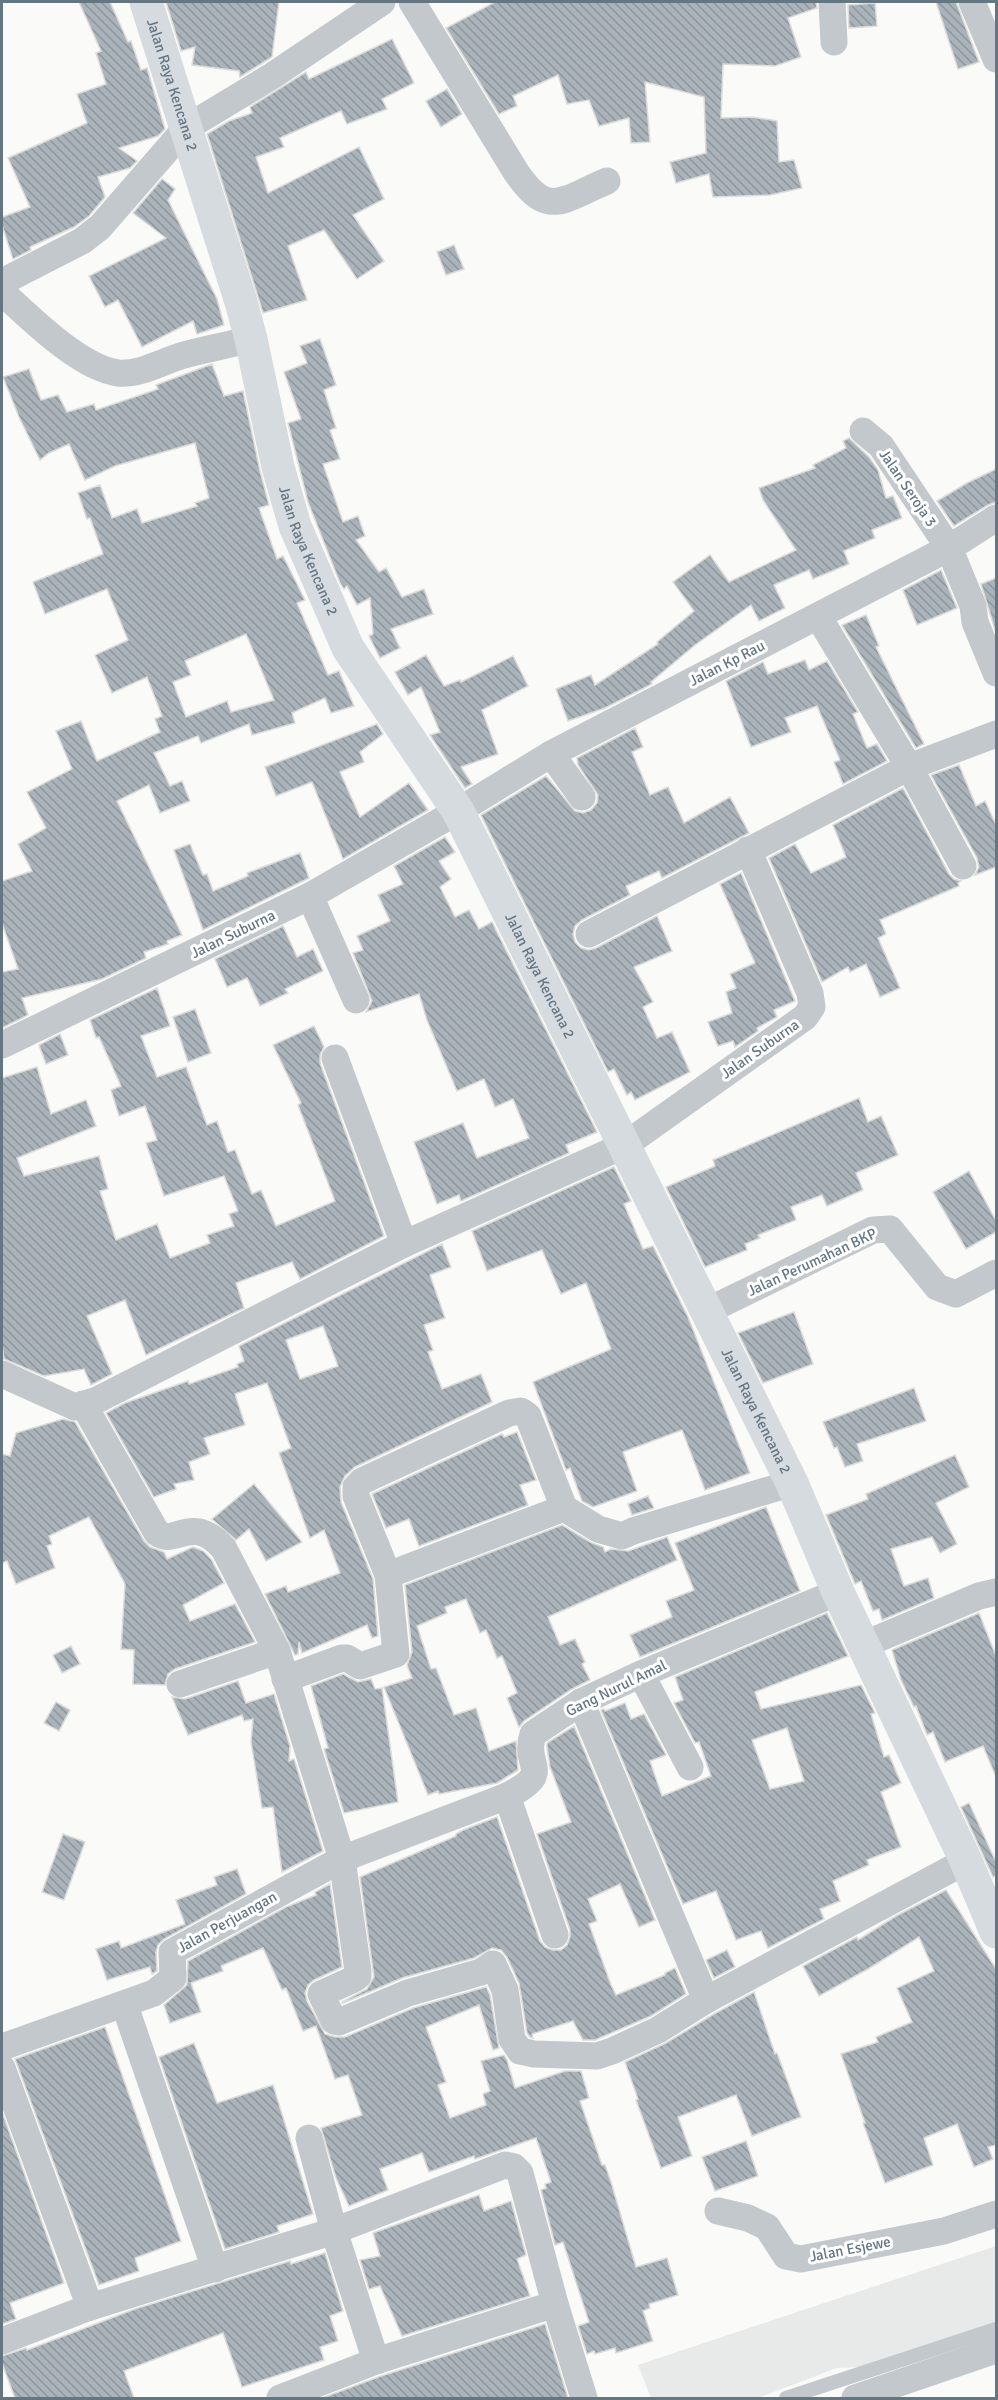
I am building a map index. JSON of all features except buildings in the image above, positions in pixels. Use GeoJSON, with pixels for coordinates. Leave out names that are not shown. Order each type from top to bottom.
{"type":"FeatureCollection","features":[{"type":"Feature","properties":{"kind":"street","name":"Jalan Raya Kencana 2"},"geometry":{"type":"LineString","coordinates":[[146,2],[251,339],[278,467],[295,525],[315,577],[348,648],[458,811],[792,1483],[838,1592],[966,1861],[996,1932]]}},
{"type":"Feature","properties":{"kind":"street"},"geometry":{"type":"LineString","coordinates":[[2,282],[82,241],[100,227],[186,128],[272,76],[382,2]]}},
{"type":"Feature","properties":{"kind":"street"},"geometry":{"type":"LineString","coordinates":[[412,2],[516,172],[536,198],[545,202],[555,201],[607,181]]}},
{"type":"Feature","properties":{"kind":"street"},"geometry":{"type":"LineString","coordinates":[[832,2],[834,42]]}},
{"type":"Feature","properties":{"kind":"street"},"geometry":{"type":"LineString","coordinates":[[972,2],[996,60]]}},
{"type":"Feature","properties":{"kind":"street"},"geometry":{"type":"LineString","coordinates":[[2,292],[61,344],[90,363],[118,373],[146,369],[182,356],[251,339]]}},
{"type":"Feature","properties":{"kind":"street","name":"Jalan Seroja 3"},"geometry":{"type":"LineString","coordinates":[[863,430],[881,446],[949,548],[973,606],[975,622],[996,673]]}},
{"type":"Feature","properties":{"kind":"street","name":"Jalan Kp Rau"},"geometry":{"type":"LineString","coordinates":[[458,811],[551,754],[949,548],[996,518]]}},
{"type":"Feature","properties":{"kind":"street"},"geometry":{"type":"LineString","coordinates":[[818,616],[909,767],[963,866]]}},
{"type":"Feature","properties":{"kind":"street"},"geometry":{"type":"LineString","coordinates":[[589,934],[909,767],[996,734]]}},
{"type":"Feature","properties":{"kind":"street"},"geometry":{"type":"LineString","coordinates":[[551,754],[582,797]]}},
{"type":"Feature","properties":{"kind":"street","name":"Jalan Suburna"},"geometry":{"type":"LineString","coordinates":[[2,1045],[310,896],[458,811]]}},
{"type":"Feature","properties":{"kind":"street","name":"Jalan Suburna"},"geometry":{"type":"LineString","coordinates":[[625,1145],[805,1017],[812,1007],[810,993],[748,850]]}},
{"type":"Feature","properties":{"kind":"street"},"geometry":{"type":"LineString","coordinates":[[310,896],[356,1000]]}},
{"type":"Feature","properties":{"kind":"street"},"geometry":{"type":"LineString","coordinates":[[335,1058],[404,1244]]}},
{"type":"Feature","properties":{"kind":"street"},"geometry":{"type":"LineString","coordinates":[[2,1374],[75,1407],[97,1400],[404,1244],[625,1145]]}},
{"type":"Feature","properties":{"kind":"street","name":"Jalan Perumahan BKP"},"geometry":{"type":"LineString","coordinates":[[705,1312],[873,1230],[890,1229],[937,1287],[956,1294],[996,1273]]}},
{"type":"Feature","properties":{"kind":"street"},"geometry":{"type":"LineString","coordinates":[[83,1404],[157,1533],[162,1537],[168,1537],[196,1530],[214,1538],[224,1549],[277,1651],[342,1859],[358,1976],[321,1994],[334,2021],[339,2022],[408,1993],[482,1972],[493,1964],[505,1990],[512,2039],[520,2051],[534,2054],[597,2056],[658,2030],[706,2000],[966,1861]]}},
{"type":"Feature","properties":{"kind":"street"},"geometry":{"type":"LineString","coordinates":[[285,1678],[342,1658],[347,1658],[360,1666],[396,1654],[388,1575],[356,1496],[356,1487],[362,1481],[509,1413],[521,1412],[528,1416],[564,1508],[598,1529],[622,1536],[792,1483]]}},
{"type":"Feature","properties":{"kind":"street"},"geometry":{"type":"LineString","coordinates":[[388,1575],[564,1508]]}},
{"type":"Feature","properties":{"kind":"street","name":"Gang Nurul Amal"},"geometry":{"type":"LineString","coordinates":[[342,1859],[507,1796],[528,1785],[536,1768],[530,1742],[533,1734],[581,1702],[641,1674],[838,1592]]}},
{"type":"Feature","properties":{"kind":"street"},"geometry":{"type":"LineString","coordinates":[[863,1645],[979,1596],[996,1592]]}},
{"type":"Feature","properties":{"kind":"street"},"geometry":{"type":"LineString","coordinates":[[180,1684],[277,1651]]}},
{"type":"Feature","properties":{"kind":"street"},"geometry":{"type":"LineString","coordinates":[[641,1674],[690,1767]]}},
{"type":"Feature","properties":{"kind":"street"},"geometry":{"type":"LineString","coordinates":[[581,1702],[706,2000]]}},
{"type":"Feature","properties":{"kind":"street"},"geometry":{"type":"LineString","coordinates":[[507,1796],[555,1935]]}},
{"type":"Feature","properties":{"kind":"street","name":"Jalan Perjuangan"},"geometry":{"type":"LineString","coordinates":[[2,2047],[154,1993],[173,1978],[172,1952],[342,1859]]}},
{"type":"Feature","properties":{"kind":"street"},"geometry":{"type":"LineString","coordinates":[[126,2009],[215,2269]]}},
{"type":"Feature","properties":{"kind":"street"},"geometry":{"type":"LineString","coordinates":[[2,2068],[90,2307]]}},
{"type":"Feature","properties":{"kind":"street"},"geometry":{"type":"LineString","coordinates":[[309,2138],[334,2231],[376,2361]]}},
{"type":"Feature","properties":{"kind":"street"},"geometry":{"type":"LineString","coordinates":[[2,2341],[90,2307],[334,2231],[505,2165],[514,2167],[520,2173],[555,2304],[584,2398]]}},
{"type":"Feature","properties":{"kind":"street","name":"Jalan Esjewe"},"geometry":{"type":"LineString","coordinates":[[718,2211],[748,2218],[767,2227],[786,2256],[801,2259],[944,2231],[996,2214]]}},
{"type":"Feature","properties":{"kind":"street"},"geometry":{"type":"LineString","coordinates":[[280,2398],[376,2361],[555,2304]]}},
{"type":"Feature","properties":{"kind":"street"},"geometry":{"type":"LineString","coordinates":[[871,2396],[996,2350]]}},
{"type":"Feature","properties":{"kind":"lane"},"geometry":{"type":"LineString","coordinates":[[786,2398],[996,2330]]}},
{"type":"Feature","properties":{"kind":"shaded area"},"geometry":{"type":"Polygon","coordinates":[[[996,2246],[996,2333],[908,2365],[837,2368],[758,2398],[651,2398],[638,2365],[996,2246]]]}}]}
